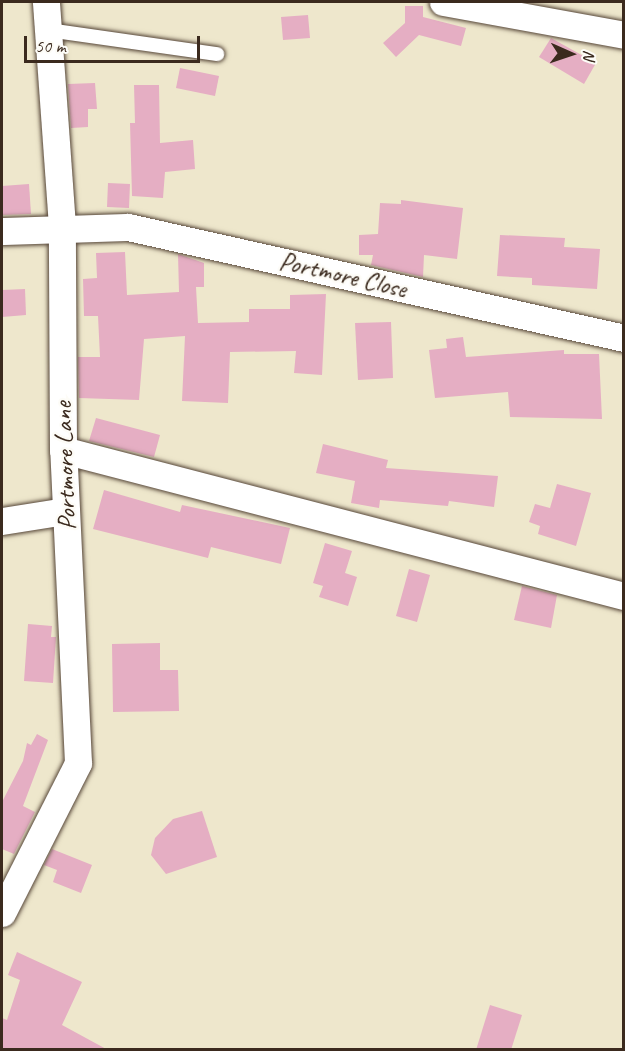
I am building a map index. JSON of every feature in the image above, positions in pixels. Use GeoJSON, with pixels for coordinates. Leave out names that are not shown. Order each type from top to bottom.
{"type":"FeatureCollection","features":[{"type":"Feature","properties":{"kind":"street","name":"Portmore Lane"},"geometry":{"type":"LineString","coordinates":[[2,913],[78,763],[76,671],[63,450],[62,226],[46,2]]}},
{"type":"Feature","properties":{"kind":"street"},"geometry":{"type":"LineString","coordinates":[[443,2],[624,35]]}},
{"type":"Feature","properties":{"kind":"street","name":"Portmore Close"},"geometry":{"type":"LineString","coordinates":[[2,231],[62,226],[128,227],[624,338]]}},
{"type":"Feature","properties":{"kind":"street"},"geometry":{"type":"LineString","coordinates":[[63,450],[624,596]]}},
{"type":"Feature","properties":{"kind":"street"},"geometry":{"type":"LineString","coordinates":[[2,521],[65,512]]}},
{"type":"Feature","properties":{"kind":"lane"},"geometry":{"type":"LineString","coordinates":[[48,30],[217,54]]}},
{"type":"Feature","properties":{"kind":"building"},"geometry":{"type":"Polygon","coordinates":[[[405,6],[423,6],[423,17],[466,28],[461,46],[419,35],[396,57],[383,43],[405,23],[405,6]]]}},
{"type":"Feature","properties":{"kind":"building"},"geometry":{"type":"Polygon","coordinates":[[[308,15],[310,38],[283,40],[281,17],[308,15]]]}},
{"type":"Feature","properties":{"kind":"building"},"geometry":{"type":"Polygon","coordinates":[[[551,38],[596,63],[584,84],[539,57],[551,38]]]}},
{"type":"Feature","properties":{"kind":"building"},"geometry":{"type":"Polygon","coordinates":[[[180,68],[219,76],[215,96],[176,88],[180,68]]]}},
{"type":"Feature","properties":{"kind":"building"},"geometry":{"type":"Polygon","coordinates":[[[95,83],[97,109],[88,109],[88,127],[71,128],[68,84],[95,83]]]}},
{"type":"Feature","properties":{"kind":"building"},"geometry":{"type":"Polygon","coordinates":[[[134,85],[159,85],[160,143],[193,140],[195,169],[165,172],[163,198],[132,196],[130,123],[135,123],[134,85]]]}},
{"type":"Feature","properties":{"kind":"building"},"geometry":{"type":"Polygon","coordinates":[[[108,183],[130,184],[129,208],[107,207],[108,183]]]}},
{"type":"Feature","properties":{"kind":"building"},"geometry":{"type":"Polygon","coordinates":[[[29,184],[31,214],[2,215],[2,186],[29,184]]]}},
{"type":"Feature","properties":{"kind":"building"},"geometry":{"type":"Polygon","coordinates":[[[401,200],[463,208],[457,259],[424,255],[423,277],[371,265],[373,255],[359,255],[359,235],[378,234],[380,203],[401,204],[401,200]]]}},
{"type":"Feature","properties":{"kind":"building"},"geometry":{"type":"Polygon","coordinates":[[[500,235],[565,238],[564,247],[600,249],[597,289],[532,285],[532,278],[497,276],[500,235]]]}},
{"type":"Feature","properties":{"kind":"building"},"geometry":{"type":"Polygon","coordinates":[[[125,252],[127,295],[179,292],[178,254],[204,263],[204,287],[196,287],[198,323],[249,322],[249,309],[290,309],[290,295],[326,294],[322,375],[294,373],[296,351],[230,352],[228,403],[182,401],[185,336],[144,339],[139,400],[79,398],[78,357],[100,357],[98,316],[84,316],[83,279],[97,278],[96,253],[125,252]]]}},
{"type":"Feature","properties":{"kind":"building"},"geometry":{"type":"Polygon","coordinates":[[[25,289],[26,315],[2,317],[2,290],[25,289]]]}},
{"type":"Feature","properties":{"kind":"building"},"geometry":{"type":"Polygon","coordinates":[[[391,322],[393,378],[358,380],[355,323],[391,322]]]}},
{"type":"Feature","properties":{"kind":"building"},"geometry":{"type":"Polygon","coordinates":[[[463,337],[466,357],[564,350],[564,354],[599,354],[602,419],[510,417],[508,392],[435,398],[429,350],[447,348],[446,339],[463,337]]]}},
{"type":"Feature","properties":{"kind":"building"},"geometry":{"type":"Polygon","coordinates":[[[96,418],[160,435],[154,457],[89,441],[96,418]]]}},
{"type":"Feature","properties":{"kind":"building"},"geometry":{"type":"Polygon","coordinates":[[[323,444],[388,460],[386,468],[498,476],[494,507],[449,501],[448,506],[380,500],[379,508],[351,503],[355,481],[316,473],[323,444]]]}},
{"type":"Feature","properties":{"kind":"building"},"geometry":{"type":"Polygon","coordinates":[[[557,484],[591,493],[576,546],[538,534],[540,526],[529,522],[535,504],[550,508],[557,484]]]}},
{"type":"Feature","properties":{"kind":"building"},"geometry":{"type":"Polygon","coordinates":[[[104,490],[180,512],[182,505],[290,528],[281,564],[211,547],[208,558],[93,529],[104,490]]]}},
{"type":"Feature","properties":{"kind":"building"},"geometry":{"type":"Polygon","coordinates":[[[325,543],[352,551],[345,573],[357,577],[348,606],[319,597],[323,586],[313,583],[325,543]]]}},
{"type":"Feature","properties":{"kind":"building"},"geometry":{"type":"Polygon","coordinates":[[[409,569],[430,575],[417,622],[396,616],[409,569]]]}},
{"type":"Feature","properties":{"kind":"building"},"geometry":{"type":"Polygon","coordinates":[[[522,586],[557,595],[551,628],[514,620],[522,586]]]}},
{"type":"Feature","properties":{"kind":"building"},"geometry":{"type":"Polygon","coordinates":[[[28,624],[52,626],[51,637],[56,637],[53,683],[24,681],[28,624]]]}},
{"type":"Feature","properties":{"kind":"building"},"geometry":{"type":"Polygon","coordinates":[[[160,643],[160,670],[178,670],[179,711],[113,712],[112,644],[160,643]]]}},
{"type":"Feature","properties":{"kind":"building"},"geometry":{"type":"Polygon","coordinates":[[[37,734],[48,740],[23,806],[35,812],[14,854],[2,849],[2,802],[23,761],[27,743],[31,745],[37,734]]]}},
{"type":"Feature","properties":{"kind":"building"},"geometry":{"type":"Polygon","coordinates":[[[202,811],[217,857],[166,874],[151,855],[155,838],[173,819],[202,811]]]}},
{"type":"Feature","properties":{"kind":"building"},"geometry":{"type":"Polygon","coordinates":[[[52,849],[92,865],[81,893],[53,882],[57,870],[44,865],[52,849]]]}},
{"type":"Feature","properties":{"kind":"building"},"geometry":{"type":"Polygon","coordinates":[[[17,952],[82,982],[62,1025],[108,1050],[2,1050],[2,1018],[7,1020],[20,980],[8,975],[17,952]]]}},
{"type":"Feature","properties":{"kind":"building"},"geometry":{"type":"Polygon","coordinates":[[[490,1005],[522,1015],[511,1050],[476,1050],[490,1005]]]}}]}
